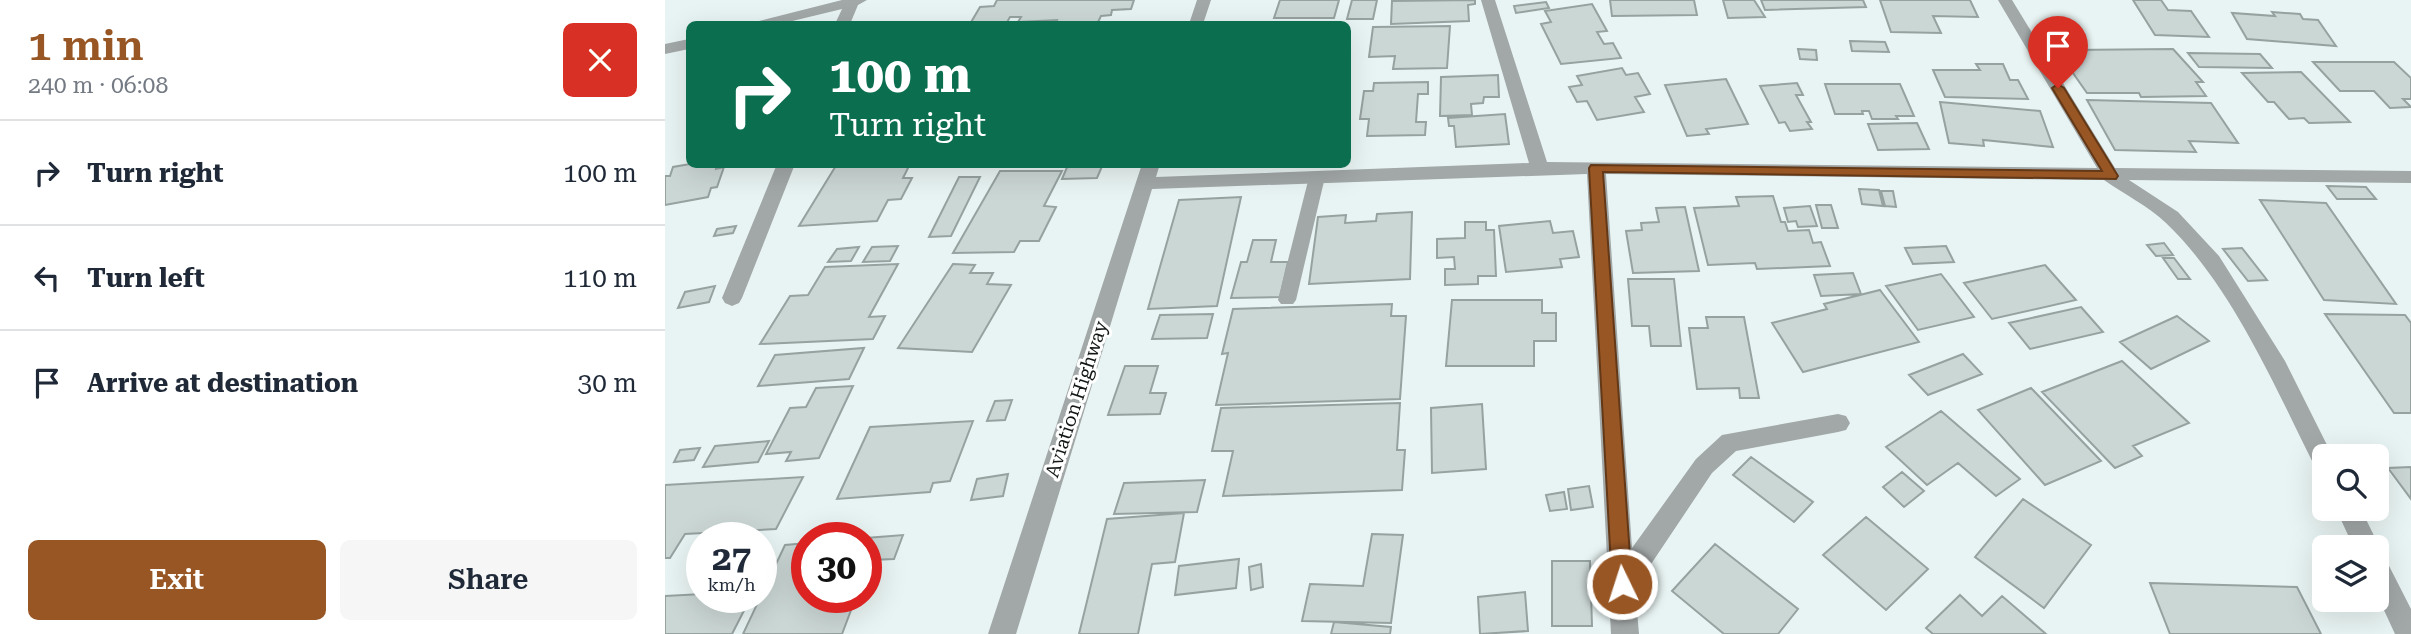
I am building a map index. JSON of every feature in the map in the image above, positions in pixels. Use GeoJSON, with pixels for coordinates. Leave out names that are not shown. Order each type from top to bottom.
{"type":"FeatureCollection","features":[{"type":"Feature","properties":{"kind":"street"},"geometry":{"type":"LineString","coordinates":[[1197,21],[1204,0]]}},
{"type":"Feature","properties":{"kind":"street"},"geometry":{"type":"LineString","coordinates":[[1488,0],[1540,168]]}},
{"type":"Feature","properties":{"kind":"street"},"geometry":{"type":"LineString","coordinates":[[2005,0],[2111,176],[2171,217],[2212,261],[2277,367],[2315,444]]}},
{"type":"Feature","properties":{"kind":"street"},"geometry":{"type":"LineString","coordinates":[[776,21],[855,1]]}},
{"type":"Feature","properties":{"kind":"street"},"geometry":{"type":"LineString","coordinates":[[845,21],[855,1]]}},
{"type":"Feature","properties":{"kind":"street"},"geometry":{"type":"LineString","coordinates":[[665,49],[686,45]]}},
{"type":"Feature","properties":{"kind":"street"},"geometry":{"type":"LineString","coordinates":[[732,298],[784,168]]}},
{"type":"Feature","properties":{"kind":"street"},"geometry":{"type":"LineString","coordinates":[[1596,168],[1625,634]]}},
{"type":"Feature","properties":{"kind":"street"},"geometry":{"type":"LineString","coordinates":[[1148,174],[1317,177],[1596,168],[2111,176],[2411,177]]}},
{"type":"Feature","properties":{"kind":"street","name":"Aviation Highway"},"geometry":{"type":"LineString","coordinates":[[1002,634],[1148,174]]}},
{"type":"Feature","properties":{"kind":"street"},"geometry":{"type":"LineString","coordinates":[[1622,584],[1704,466],[1730,442],[1838,423]]}},
{"type":"Feature","properties":{"kind":"street"},"geometry":{"type":"LineString","coordinates":[[2389,593],[2409,634]]}},
{"type":"Feature","properties":{"kind":"lane"},"geometry":{"type":"LineString","coordinates":[[1287,300],[1317,177]]}},
{"type":"Feature","properties":{"kind":"building"},"geometry":{"type":"Polygon","coordinates":[[[997,0],[1134,0],[1131,9],[1112,10],[1111,15],[1101,16],[1098,21],[1019,21],[1021,17],[1010,17],[1008,21],[972,21],[980,7],[994,6],[997,0]]]}},
{"type":"Feature","properties":{"kind":"building"},"geometry":{"type":"Polygon","coordinates":[[[1280,0],[1339,0],[1334,18],[1274,18],[1280,0]]]}},
{"type":"Feature","properties":{"kind":"building"},"geometry":{"type":"Polygon","coordinates":[[[1352,0],[1377,0],[1373,19],[1347,19],[1352,0]]]}},
{"type":"Feature","properties":{"kind":"building"},"geometry":{"type":"Polygon","coordinates":[[[1475,0],[1475,4],[1468,5],[1469,21],[1391,24],[1392,1],[1475,0]]]}},
{"type":"Feature","properties":{"kind":"building"},"geometry":{"type":"Polygon","coordinates":[[[1610,0],[1694,0],[1697,15],[1612,16],[1610,0]]]}},
{"type":"Feature","properties":{"kind":"building"},"geometry":{"type":"Polygon","coordinates":[[[1723,0],[1754,0],[1765,17],[1728,18],[1723,0]]]}},
{"type":"Feature","properties":{"kind":"building"},"geometry":{"type":"Polygon","coordinates":[[[1761,0],[1863,0],[1866,7],[1765,10],[1761,0]]]}},
{"type":"Feature","properties":{"kind":"building"},"geometry":{"type":"Polygon","coordinates":[[[1880,0],[1970,0],[1978,17],[1933,16],[1941,33],[1891,32],[1880,0]]]}},
{"type":"Feature","properties":{"kind":"building"},"geometry":{"type":"Polygon","coordinates":[[[2133,0],[2161,0],[2168,10],[2191,11],[2209,37],[2155,35],[2133,0]]]}},
{"type":"Feature","properties":{"kind":"building"},"geometry":{"type":"Polygon","coordinates":[[[1546,2],[1549,8],[1516,13],[1514,6],[1546,2]]]}},
{"type":"Feature","properties":{"kind":"building"},"geometry":{"type":"Polygon","coordinates":[[[1592,4],[1607,31],[1597,32],[1604,44],[1613,43],[1621,58],[1561,64],[1541,24],[1551,22],[1545,11],[1592,4]]]}},
{"type":"Feature","properties":{"kind":"building"},"geometry":{"type":"Polygon","coordinates":[[[2272,12],[2300,14],[2303,19],[2318,20],[2336,46],[2247,39],[2232,13],[2275,16],[2272,12]]]}},
{"type":"Feature","properties":{"kind":"building"},"geometry":{"type":"Polygon","coordinates":[[[2042,24],[2063,25],[2072,42],[2050,41],[2042,24]]]}},
{"type":"Feature","properties":{"kind":"building"},"geometry":{"type":"Polygon","coordinates":[[[1450,26],[1447,68],[1393,69],[1395,56],[1369,57],[1373,27],[1450,26]]]}},
{"type":"Feature","properties":{"kind":"building"},"geometry":{"type":"Polygon","coordinates":[[[1850,41],[1885,42],[1889,52],[1852,51],[1850,41]]]}},
{"type":"Feature","properties":{"kind":"building"},"geometry":{"type":"Polygon","coordinates":[[[1798,49],[1816,50],[1817,60],[1800,59],[1798,49]]]}},
{"type":"Feature","properties":{"kind":"building"},"geometry":{"type":"Polygon","coordinates":[[[2173,49],[2203,82],[2196,82],[2206,96],[2141,97],[2139,93],[2087,93],[2066,63],[2080,62],[2071,50],[2173,49]]]}},
{"type":"Feature","properties":{"kind":"building"},"geometry":{"type":"Polygon","coordinates":[[[2188,53],[2260,54],[2272,68],[2199,67],[2188,53]]]}},
{"type":"Feature","properties":{"kind":"building"},"geometry":{"type":"Polygon","coordinates":[[[2313,62],[2394,62],[2411,78],[2411,99],[2403,99],[2411,107],[2390,108],[2374,91],[2340,91],[2313,62]]]}},
{"type":"Feature","properties":{"kind":"building"},"geometry":{"type":"Polygon","coordinates":[[[1976,64],[2003,64],[2010,80],[2018,80],[2028,99],[1945,97],[1933,70],[1980,70],[1976,64]]]}},
{"type":"Feature","properties":{"kind":"building"},"geometry":{"type":"Polygon","coordinates":[[[1622,68],[1626,75],[1638,73],[1650,94],[1635,97],[1644,112],[1597,120],[1587,101],[1577,102],[1569,87],[1582,85],[1577,76],[1622,68]]]}},
{"type":"Feature","properties":{"kind":"building"},"geometry":{"type":"Polygon","coordinates":[[[2301,72],[2350,122],[2309,123],[2304,118],[2289,119],[2274,102],[2268,102],[2242,73],[2301,72]]]}},
{"type":"Feature","properties":{"kind":"building"},"geometry":{"type":"Polygon","coordinates":[[[1498,75],[1499,97],[1484,97],[1483,103],[1471,104],[1472,115],[1440,116],[1441,77],[1498,75]]]}},
{"type":"Feature","properties":{"kind":"building"},"geometry":{"type":"Polygon","coordinates":[[[1726,79],[1748,124],[1706,129],[1709,134],[1687,136],[1665,85],[1726,79]]]}},
{"type":"Feature","properties":{"kind":"building"},"geometry":{"type":"Polygon","coordinates":[[[1428,82],[1428,94],[1418,94],[1416,122],[1426,122],[1425,135],[1367,136],[1369,119],[1360,119],[1364,91],[1373,91],[1374,83],[1428,82]]]}},
{"type":"Feature","properties":{"kind":"building"},"geometry":{"type":"Polygon","coordinates":[[[1797,83],[1803,95],[1796,95],[1812,129],[1790,131],[1785,122],[1779,123],[1760,86],[1797,83]]]}},
{"type":"Feature","properties":{"kind":"building"},"geometry":{"type":"Polygon","coordinates":[[[1825,84],[1900,84],[1914,116],[1872,119],[1869,111],[1862,111],[1863,114],[1835,114],[1825,84]]]}},
{"type":"Feature","properties":{"kind":"building"},"geometry":{"type":"Polygon","coordinates":[[[2087,100],[2211,103],[2238,143],[2189,141],[2196,152],[2115,150],[2087,100]]]}},
{"type":"Feature","properties":{"kind":"building"},"geometry":{"type":"Polygon","coordinates":[[[1940,102],[2040,111],[2053,147],[1983,140],[1984,146],[1949,143],[1940,102]]]}},
{"type":"Feature","properties":{"kind":"building"},"geometry":{"type":"Polygon","coordinates":[[[1505,114],[1509,144],[1456,147],[1454,126],[1449,126],[1448,118],[1505,114]]]}},
{"type":"Feature","properties":{"kind":"building"},"geometry":{"type":"Polygon","coordinates":[[[1917,123],[1929,149],[1878,150],[1868,124],[1917,123]]]}},
{"type":"Feature","properties":{"kind":"building"},"geometry":{"type":"Polygon","coordinates":[[[686,165],[686,168],[724,168],[717,187],[711,188],[708,197],[665,205],[665,176],[670,176],[673,167],[686,165]]]}},
{"type":"Feature","properties":{"kind":"building"},"geometry":{"type":"Polygon","coordinates":[[[835,168],[908,168],[903,178],[912,178],[901,199],[888,200],[877,221],[799,226],[835,168]]]}},
{"type":"Feature","properties":{"kind":"building"},"geometry":{"type":"Polygon","coordinates":[[[1067,168],[1101,168],[1097,178],[1062,179],[1067,168]]]}},
{"type":"Feature","properties":{"kind":"building"},"geometry":{"type":"Polygon","coordinates":[[[1000,171],[1062,171],[1044,206],[1056,207],[1039,241],[1020,241],[1014,252],[953,253],[1000,171]]]}},
{"type":"Feature","properties":{"kind":"building"},"geometry":{"type":"Polygon","coordinates":[[[959,177],[980,177],[951,236],[929,237],[959,177]]]}},
{"type":"Feature","properties":{"kind":"building"},"geometry":{"type":"Polygon","coordinates":[[[2327,186],[2366,187],[2376,199],[2337,199],[2327,186]]]}},
{"type":"Feature","properties":{"kind":"building"},"geometry":{"type":"Polygon","coordinates":[[[1859,189],[1879,190],[1883,206],[1862,204],[1859,189]]]}},
{"type":"Feature","properties":{"kind":"building"},"geometry":{"type":"Polygon","coordinates":[[[1881,191],[1893,191],[1896,207],[1885,206],[1881,191]]]}},
{"type":"Feature","properties":{"kind":"building"},"geometry":{"type":"Polygon","coordinates":[[[1773,196],[1781,222],[1785,222],[1788,231],[1809,230],[1813,243],[1821,242],[1830,266],[1757,269],[1755,263],[1708,265],[1694,208],[1739,206],[1736,197],[1773,196]]]}},
{"type":"Feature","properties":{"kind":"building"},"geometry":{"type":"Polygon","coordinates":[[[1241,197],[1217,306],[1148,309],[1179,200],[1241,197]]]}},
{"type":"Feature","properties":{"kind":"building"},"geometry":{"type":"Polygon","coordinates":[[[2260,200],[2326,203],[2396,304],[2324,300],[2260,200]]]}},
{"type":"Feature","properties":{"kind":"building"},"geometry":{"type":"Polygon","coordinates":[[[1816,205],[1831,205],[1838,228],[1822,228],[1816,205]]]}},
{"type":"Feature","properties":{"kind":"building"},"geometry":{"type":"Polygon","coordinates":[[[1810,206],[1817,226],[1798,227],[1796,221],[1788,222],[1784,208],[1810,206]]]}},
{"type":"Feature","properties":{"kind":"building"},"geometry":{"type":"Polygon","coordinates":[[[1685,207],[1699,271],[1633,273],[1626,231],[1642,230],[1641,223],[1659,222],[1656,208],[1685,207]]]}},
{"type":"Feature","properties":{"kind":"building"},"geometry":{"type":"Polygon","coordinates":[[[1412,212],[1410,279],[1309,284],[1318,217],[1346,215],[1345,223],[1376,221],[1377,214],[1412,212]]]}},
{"type":"Feature","properties":{"kind":"building"},"geometry":{"type":"Polygon","coordinates":[[[1550,221],[1553,233],[1573,231],[1579,257],[1560,259],[1562,267],[1506,272],[1499,226],[1550,221]]]}},
{"type":"Feature","properties":{"kind":"building"},"geometry":{"type":"Polygon","coordinates":[[[1465,222],[1486,222],[1486,230],[1494,230],[1496,276],[1478,276],[1478,284],[1445,285],[1445,269],[1455,269],[1454,257],[1437,258],[1437,239],[1465,238],[1465,222]]]}},
{"type":"Feature","properties":{"kind":"building"},"geometry":{"type":"Polygon","coordinates":[[[736,226],[733,233],[714,236],[717,229],[736,226]]]}},
{"type":"Feature","properties":{"kind":"building"},"geometry":{"type":"Polygon","coordinates":[[[1253,240],[1276,240],[1271,262],[1288,262],[1280,297],[1231,298],[1241,262],[1247,262],[1253,240]]]}},
{"type":"Feature","properties":{"kind":"building"},"geometry":{"type":"Polygon","coordinates":[[[2164,243],[2173,255],[2156,256],[2147,245],[2164,243]]]}},
{"type":"Feature","properties":{"kind":"building"},"geometry":{"type":"Polygon","coordinates":[[[898,246],[890,261],[863,262],[872,247],[898,246]]]}},
{"type":"Feature","properties":{"kind":"building"},"geometry":{"type":"Polygon","coordinates":[[[1946,246],[1954,262],[1913,264],[1905,248],[1946,246]]]}},
{"type":"Feature","properties":{"kind":"building"},"geometry":{"type":"Polygon","coordinates":[[[859,247],[851,261],[828,262],[837,249],[859,247]]]}},
{"type":"Feature","properties":{"kind":"building"},"geometry":{"type":"Polygon","coordinates":[[[2242,248],[2267,280],[2248,281],[2223,249],[2242,248]]]}},
{"type":"Feature","properties":{"kind":"building"},"geometry":{"type":"Polygon","coordinates":[[[2163,258],[2174,258],[2190,279],[2178,279],[2163,258]]]}},
{"type":"Feature","properties":{"kind":"building"},"geometry":{"type":"Polygon","coordinates":[[[898,264],[869,317],[885,316],[873,339],[760,344],[790,296],[808,295],[825,267],[898,264]]]}},
{"type":"Feature","properties":{"kind":"building"},"geometry":{"type":"Polygon","coordinates":[[[953,264],[975,265],[970,273],[993,273],[987,284],[1011,285],[972,352],[898,348],[953,264]]]}},
{"type":"Feature","properties":{"kind":"building"},"geometry":{"type":"Polygon","coordinates":[[[2045,265],[2076,300],[1992,319],[1964,283],[2045,265]]]}},
{"type":"Feature","properties":{"kind":"building"},"geometry":{"type":"Polygon","coordinates":[[[1853,273],[1861,294],[1821,296],[1814,275],[1853,273]]]}},
{"type":"Feature","properties":{"kind":"building"},"geometry":{"type":"Polygon","coordinates":[[[1941,274],[1974,317],[1918,330],[1886,286],[1941,274]]]}},
{"type":"Feature","properties":{"kind":"building"},"geometry":{"type":"Polygon","coordinates":[[[1628,279],[1674,279],[1681,346],[1651,346],[1649,326],[1632,326],[1628,279]]]}},
{"type":"Feature","properties":{"kind":"building"},"geometry":{"type":"Polygon","coordinates":[[[715,286],[709,302],[678,308],[685,292],[715,286]]]}},
{"type":"Feature","properties":{"kind":"building"},"geometry":{"type":"Polygon","coordinates":[[[1880,290],[1919,342],[1803,372],[1772,323],[1827,309],[1824,304],[1880,290]]]}},
{"type":"Feature","properties":{"kind":"building"},"geometry":{"type":"Polygon","coordinates":[[[1452,300],[1542,300],[1542,313],[1556,313],[1556,341],[1534,341],[1534,366],[1446,366],[1452,300]]]}},
{"type":"Feature","properties":{"kind":"building"},"geometry":{"type":"Polygon","coordinates":[[[1392,304],[1391,316],[1406,316],[1400,399],[1216,405],[1228,353],[1222,354],[1233,309],[1392,304]]]}},
{"type":"Feature","properties":{"kind":"building"},"geometry":{"type":"Polygon","coordinates":[[[2081,307],[2103,332],[2030,349],[2009,323],[2081,307]]]}},
{"type":"Feature","properties":{"kind":"building"},"geometry":{"type":"Polygon","coordinates":[[[1213,314],[1207,338],[1152,339],[1160,315],[1213,314]]]}},
{"type":"Feature","properties":{"kind":"building"},"geometry":{"type":"Polygon","coordinates":[[[2325,314],[2405,315],[2411,323],[2411,413],[2394,413],[2325,314]]]}},
{"type":"Feature","properties":{"kind":"building"},"geometry":{"type":"Polygon","coordinates":[[[2177,316],[2209,341],[2151,369],[2120,342],[2177,316]]]}},
{"type":"Feature","properties":{"kind":"building"},"geometry":{"type":"Polygon","coordinates":[[[1706,317],[1744,317],[1759,398],[1740,398],[1739,388],[1697,389],[1689,328],[1708,328],[1706,317]]]}},
{"type":"Feature","properties":{"kind":"building"},"geometry":{"type":"Polygon","coordinates":[[[864,348],[849,379],[758,386],[775,355],[864,348]]]}},
{"type":"Feature","properties":{"kind":"building"},"geometry":{"type":"Polygon","coordinates":[[[1963,354],[1982,374],[1928,395],[1909,375],[1963,354]]]}},
{"type":"Feature","properties":{"kind":"building"},"geometry":{"type":"Polygon","coordinates":[[[2122,361],[2189,423],[2133,446],[2142,456],[2115,468],[2042,392],[2122,361]]]}},
{"type":"Feature","properties":{"kind":"building"},"geometry":{"type":"Polygon","coordinates":[[[1125,366],[1158,366],[1150,393],[1166,393],[1160,414],[1108,415],[1125,366]]]}},
{"type":"Feature","properties":{"kind":"building"},"geometry":{"type":"Polygon","coordinates":[[[853,386],[819,458],[786,461],[791,452],[766,454],[790,408],[806,407],[816,388],[853,386]]]}},
{"type":"Feature","properties":{"kind":"building"},"geometry":{"type":"Polygon","coordinates":[[[2031,388],[2101,461],[2045,485],[1978,410],[2031,388]]]}},
{"type":"Feature","properties":{"kind":"building"},"geometry":{"type":"Polygon","coordinates":[[[1012,400],[1005,420],[987,421],[995,401],[1012,400]]]}},
{"type":"Feature","properties":{"kind":"building"},"geometry":{"type":"Polygon","coordinates":[[[1400,403],[1397,450],[1405,450],[1402,490],[1223,496],[1233,451],[1212,451],[1221,408],[1400,403]]]}},
{"type":"Feature","properties":{"kind":"building"},"geometry":{"type":"Polygon","coordinates":[[[1482,404],[1486,469],[1432,473],[1431,408],[1482,404]]]}},
{"type":"Feature","properties":{"kind":"building"},"geometry":{"type":"Polygon","coordinates":[[[1941,411],[2020,479],[1996,496],[1958,463],[1927,485],[1886,447],[1941,411]]]}},
{"type":"Feature","properties":{"kind":"building"},"geometry":{"type":"Polygon","coordinates":[[[973,421],[950,481],[933,483],[930,492],[837,499],[870,427],[973,421]]]}},
{"type":"Feature","properties":{"kind":"building"},"geometry":{"type":"Polygon","coordinates":[[[769,441],[758,462],[703,467],[715,446],[769,441]]]}},
{"type":"Feature","properties":{"kind":"building"},"geometry":{"type":"Polygon","coordinates":[[[700,448],[694,460],[674,462],[680,450],[700,448]]]}},
{"type":"Feature","properties":{"kind":"building"},"geometry":{"type":"Polygon","coordinates":[[[1751,457],[1813,502],[1794,522],[1733,475],[1751,457]]]}},
{"type":"Feature","properties":{"kind":"building"},"geometry":{"type":"Polygon","coordinates":[[[2411,467],[2411,499],[2389,469],[2411,467]]]}},
{"type":"Feature","properties":{"kind":"building"},"geometry":{"type":"Polygon","coordinates":[[[1902,472],[1924,491],[1904,507],[1883,487],[1902,472]]]}},
{"type":"Feature","properties":{"kind":"building"},"geometry":{"type":"Polygon","coordinates":[[[1008,474],[1003,496],[971,500],[977,479],[1008,474]]]}},
{"type":"Feature","properties":{"kind":"building"},"geometry":{"type":"Polygon","coordinates":[[[803,477],[777,527],[777,522],[686,522],[686,534],[670,558],[665,558],[665,485],[803,477]]]}},
{"type":"Feature","properties":{"kind":"building"},"geometry":{"type":"Polygon","coordinates":[[[1205,480],[1197,512],[1114,514],[1124,483],[1205,480]]]}},
{"type":"Feature","properties":{"kind":"building"},"geometry":{"type":"Polygon","coordinates":[[[1589,486],[1593,507],[1571,510],[1568,489],[1589,486]]]}},
{"type":"Feature","properties":{"kind":"building"},"geometry":{"type":"Polygon","coordinates":[[[1564,492],[1567,509],[1550,511],[1546,495],[1564,492]]]}},
{"type":"Feature","properties":{"kind":"building"},"geometry":{"type":"Polygon","coordinates":[[[2023,499],[2091,545],[2044,608],[1975,557],[2023,499]]]}},
{"type":"Feature","properties":{"kind":"building"},"geometry":{"type":"Polygon","coordinates":[[[1184,513],[1175,562],[1152,564],[1138,634],[1079,634],[1107,519],[1184,513]]]}},
{"type":"Feature","properties":{"kind":"building"},"geometry":{"type":"Polygon","coordinates":[[[1866,517],[1928,569],[1886,610],[1823,555],[1866,517]]]}},
{"type":"Feature","properties":{"kind":"building"},"geometry":{"type":"Polygon","coordinates":[[[1372,534],[1403,535],[1391,623],[1302,621],[1310,584],[1363,586],[1372,534]]]}},
{"type":"Feature","properties":{"kind":"building"},"geometry":{"type":"Polygon","coordinates":[[[903,535],[894,559],[882,560],[882,537],[903,535]]]}},
{"type":"Feature","properties":{"kind":"building"},"geometry":{"type":"Polygon","coordinates":[[[791,544],[791,613],[850,613],[842,634],[743,634],[753,613],[777,613],[777,562],[785,545],[791,544]]]}},
{"type":"Feature","properties":{"kind":"building"},"geometry":{"type":"Polygon","coordinates":[[[1715,544],[1798,609],[1778,634],[1724,634],[1672,591],[1715,544]]]}},
{"type":"Feature","properties":{"kind":"building"},"geometry":{"type":"Polygon","coordinates":[[[1239,559],[1236,588],[1175,595],[1179,566],[1239,559]]]}},
{"type":"Feature","properties":{"kind":"building"},"geometry":{"type":"Polygon","coordinates":[[[1552,561],[1590,561],[1592,626],[1552,626],[1552,561]]]}},
{"type":"Feature","properties":{"kind":"building"},"geometry":{"type":"Polygon","coordinates":[[[1261,564],[1263,587],[1251,590],[1249,567],[1261,564]]]}},
{"type":"Feature","properties":{"kind":"building"},"geometry":{"type":"Polygon","coordinates":[[[2150,583],[2297,587],[2321,634],[2170,634],[2150,583]]]}},
{"type":"Feature","properties":{"kind":"building"},"geometry":{"type":"Polygon","coordinates":[[[1525,592],[1528,631],[1480,634],[1478,597],[1525,592]]]}},
{"type":"Feature","properties":{"kind":"building"},"geometry":{"type":"Polygon","coordinates":[[[686,595],[686,613],[743,613],[732,634],[665,634],[665,596],[686,595]]]}},
{"type":"Feature","properties":{"kind":"building"},"geometry":{"type":"Polygon","coordinates":[[[1960,595],[1982,616],[2002,596],[2046,634],[1933,634],[1926,628],[1960,595]]]}},
{"type":"Feature","properties":{"kind":"building"},"geometry":{"type":"Polygon","coordinates":[[[1334,622],[1391,627],[1390,634],[1331,634],[1334,622]]]}},
{"type":"Feature","properties":{"kind":"route"},"geometry":{"type":"LineString","coordinates":[[1622,584],[1596,168],[2111,176],[2058,88]]}}]}
